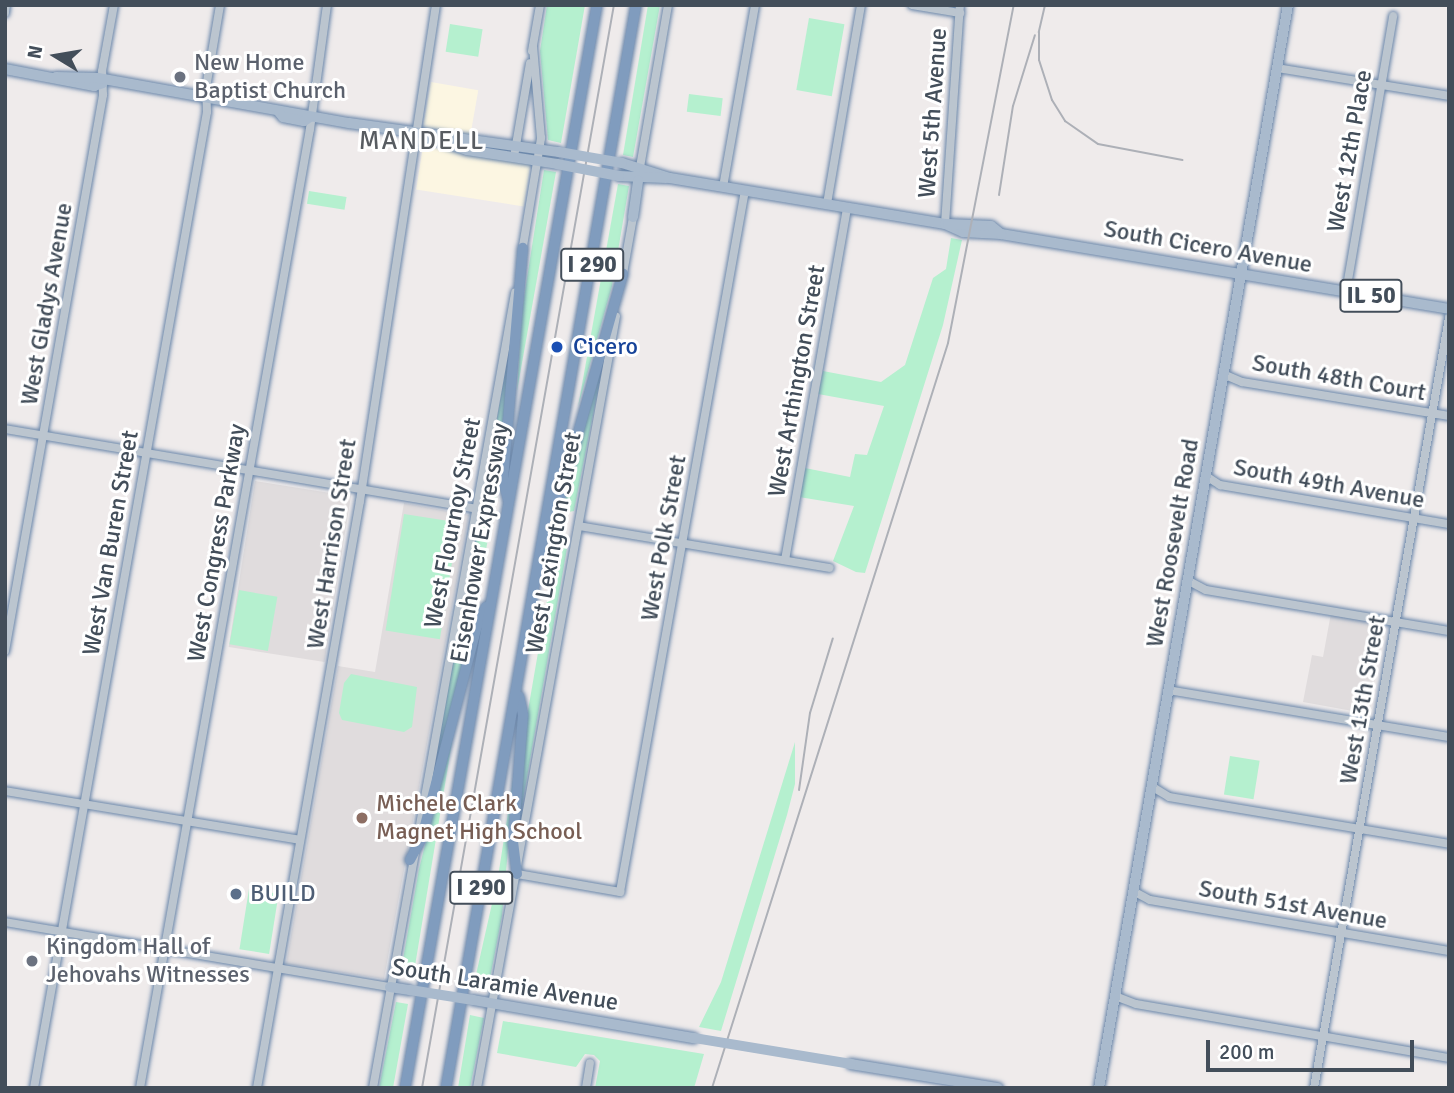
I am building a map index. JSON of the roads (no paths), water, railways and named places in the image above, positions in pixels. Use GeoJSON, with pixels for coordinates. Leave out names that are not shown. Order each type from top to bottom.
{"type":"FeatureCollection","features":[{"type":"Feature","properties":{"kind":"highway","name":"Eisenhower Expressway"},"geometry":{"type":"LineString","coordinates":[[405,1088],[597,5]]}},
{"type":"Feature","properties":{"kind":"highway","name":"I 290"},"geometry":{"type":"LineString","coordinates":[[446,1088],[636,5]]}},
{"type":"Feature","properties":{"kind":"highway"},"geometry":{"type":"LineString","coordinates":[[509,503],[503,480],[523,248]]}},
{"type":"Feature","properties":{"kind":"highway"},"geometry":{"type":"LineString","coordinates":[[545,525],[561,494],[623,274]]}},
{"type":"Feature","properties":{"kind":"highway"},"geometry":{"type":"LineString","coordinates":[[410,860],[422,838],[477,626],[492,596]]}},
{"type":"Feature","properties":{"kind":"highway"},"geometry":{"type":"LineString","coordinates":[[517,688],[523,715],[513,842],[517,874]]}},
{"type":"Feature","properties":{"kind":"main road","name":"West Roosevelt Road"},"geometry":{"type":"LineString","coordinates":[[1099,1088],[1288,5]]}},
{"type":"Feature","properties":{"kind":"main road","name":"South Cicero Avenue"},"geometry":{"type":"LineString","coordinates":[[5,69],[56,77],[71,75],[103,83],[279,112],[305,112],[310,117],[416,134],[516,144],[639,166],[670,178],[944,224],[978,224],[1001,234],[1449,309]]}},
{"type":"Feature","properties":{"kind":"main road","name":"South Cicero Avenue"},"geometry":{"type":"LineString","coordinates":[[416,134],[467,150],[538,160],[638,180],[670,178]]}},
{"type":"Feature","properties":{"kind":"main road","name":"West Lexington Street"},"geometry":{"type":"LineString","coordinates":[[633,217],[638,180]]}},
{"type":"Feature","properties":{"kind":"main road","name":"South Laramie Avenue"},"geometry":{"type":"LineString","coordinates":[[390,987],[998,1088]]}},
{"type":"Feature","properties":{"kind":"street"},"geometry":{"type":"LineString","coordinates":[[5,13],[6,5]]}},
{"type":"Feature","properties":{"kind":"street","name":"West Gladys Avenue"},"geometry":{"type":"LineString","coordinates":[[5,651],[103,83],[114,5]]}},
{"type":"Feature","properties":{"kind":"street","name":"West Van Buren Street"},"geometry":{"type":"LineString","coordinates":[[34,1088],[146,453],[220,5]]}},
{"type":"Feature","properties":{"kind":"street","name":"West Congress Parkway"},"geometry":{"type":"LineString","coordinates":[[140,1088],[310,117],[327,5]]}},
{"type":"Feature","properties":{"kind":"street","name":"West Harrison Street"},"geometry":{"type":"LineString","coordinates":[[257,1088],[361,489],[436,5]]}},
{"type":"Feature","properties":{"kind":"street","name":"West Flournoy Street"},"geometry":{"type":"LineString","coordinates":[[514,157],[540,5]]}},
{"type":"Feature","properties":{"kind":"street","name":"West Lexington Street"},"geometry":{"type":"LineString","coordinates":[[638,180],[668,5]]}},
{"type":"Feature","properties":{"kind":"street"},"geometry":{"type":"LineString","coordinates":[[723,187],[755,5]]}},
{"type":"Feature","properties":{"kind":"street"},"geometry":{"type":"LineString","coordinates":[[827,204],[861,5]]}},
{"type":"Feature","properties":{"kind":"street"},"geometry":{"type":"LineString","coordinates":[[912,5],[960,9]]}},
{"type":"Feature","properties":{"kind":"street","name":"West 5th Avenue"},"geometry":{"type":"LineString","coordinates":[[944,224],[960,9]]}},
{"type":"Feature","properties":{"kind":"street","name":"West 12th Place"},"geometry":{"type":"LineString","coordinates":[[1346,292],[1393,16]]}},
{"type":"Feature","properties":{"kind":"street","name":"West Flournoy Street"},"geometry":{"type":"LineString","coordinates":[[373,1088],[410,860],[540,148],[533,47]]}},
{"type":"Feature","properties":{"kind":"street"},"geometry":{"type":"LineString","coordinates":[[1277,68],[1449,96]]}},
{"type":"Feature","properties":{"kind":"street","name":"West Polk Street"},"geometry":{"type":"LineString","coordinates":[[517,874],[620,892],[745,190]]}},
{"type":"Feature","properties":{"kind":"street","name":"West Arthington Street"},"geometry":{"type":"LineString","coordinates":[[785,560],[847,208]]}},
{"type":"Feature","properties":{"kind":"street","name":"West Lexington Street"},"geometry":{"type":"LineString","coordinates":[[477,1088],[633,217]]}},
{"type":"Feature","properties":{"kind":"street","name":"West 13th Street"},"geometry":{"type":"LineString","coordinates":[[1314,1088],[1449,318]]}},
{"type":"Feature","properties":{"kind":"street","name":"South 48th Court"},"geometry":{"type":"LineString","coordinates":[[1223,374],[1242,382],[1449,416]]}},
{"type":"Feature","properties":{"kind":"street"},"geometry":{"type":"LineString","coordinates":[[5,429],[475,509]]}},
{"type":"Feature","properties":{"kind":"street","name":"South 49th Avenue"},"geometry":{"type":"LineString","coordinates":[[1206,475],[1220,485],[1449,524]]}},
{"type":"Feature","properties":{"kind":"street"},"geometry":{"type":"LineString","coordinates":[[579,526],[830,568]]}},
{"type":"Feature","properties":{"kind":"street"},"geometry":{"type":"LineString","coordinates":[[1187,580],[1206,590],[1449,631]]}},
{"type":"Feature","properties":{"kind":"street"},"geometry":{"type":"LineString","coordinates":[[1168,690],[1449,737]]}},
{"type":"Feature","properties":{"kind":"street"},"geometry":{"type":"LineString","coordinates":[[1151,786],[1169,797],[1449,844]]}},
{"type":"Feature","properties":{"kind":"street"},"geometry":{"type":"LineString","coordinates":[[5,791],[300,840]]}},
{"type":"Feature","properties":{"kind":"street","name":"South 51st Avenue"},"geometry":{"type":"LineString","coordinates":[[1133,891],[1150,900],[1449,951]]}},
{"type":"Feature","properties":{"kind":"street","name":"South Laramie Avenue"},"geometry":{"type":"LineString","coordinates":[[5,922],[390,987]]}},
{"type":"Feature","properties":{"kind":"street"},"geometry":{"type":"LineString","coordinates":[[1115,996],[1136,1004],[1449,1058]]}},
{"type":"Feature","properties":{"kind":"street"},"geometry":{"type":"LineString","coordinates":[[586,1088],[590,1063]]}},
{"type":"Feature","properties":{"kind":"railway"},"geometry":{"type":"LineString","coordinates":[[422,1088],[614,5]]}},
{"type":"Feature","properties":{"kind":"railway"},"geometry":{"type":"LineString","coordinates":[[712,1088],[948,343],[1014,5]]}},
{"type":"Feature","properties":{"kind":"railway"},"geometry":{"type":"LineString","coordinates":[[1045,5],[1039,32],[1039,60],[1052,100],[1065,121],[1098,144],[1183,160]]}},
{"type":"Feature","properties":{"kind":"railway"},"geometry":{"type":"LineString","coordinates":[[999,195],[1013,106],[1035,35]]}},
{"type":"Feature","properties":{"kind":"railway"},"geometry":{"type":"LineString","coordinates":[[799,790],[810,713],[833,638]]}},
{"type":"Feature","properties":{"kind":"place","name":"New Home Baptist Church"},"geometry":{"type":"Point","coordinates":[180,77]}},
{"type":"Feature","properties":{"kind":"place","name":"Cicero"},"geometry":{"type":"Point","coordinates":[557,347]}},
{"type":"Feature","properties":{"kind":"place","name":"Michele Clark Magnet High School"},"geometry":{"type":"Point","coordinates":[362,818]}},
{"type":"Feature","properties":{"kind":"place","name":"BUILD"},"geometry":{"type":"Point","coordinates":[236,894]}},
{"type":"Feature","properties":{"kind":"place","name":"Kingdom Hall of Jehovahs Witnesses"},"geometry":{"type":"Point","coordinates":[32,961]}},
{"type":"Feature","properties":{"kind":"district","name":"MANDELL"},"geometry":{"type":"Point","coordinates":[422,142]}}]}
